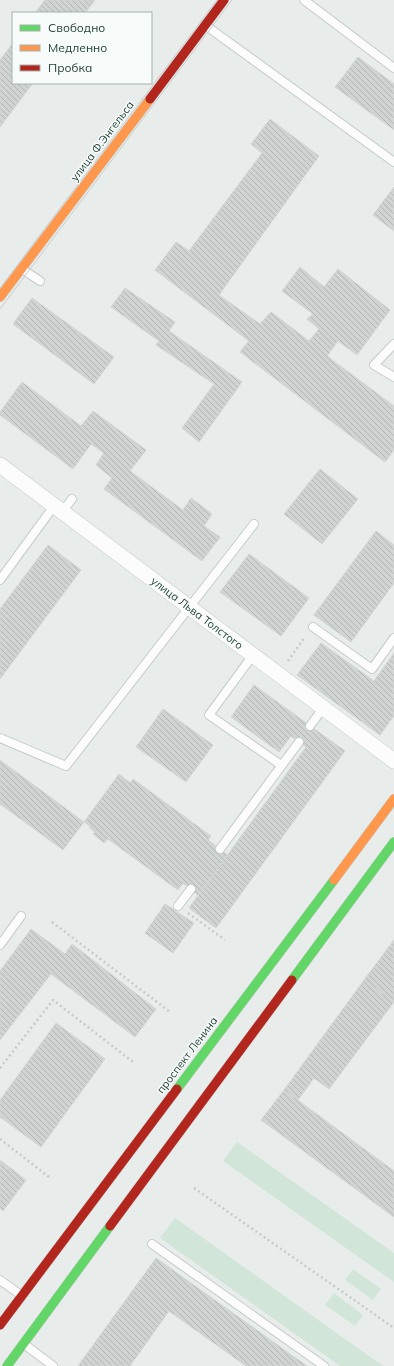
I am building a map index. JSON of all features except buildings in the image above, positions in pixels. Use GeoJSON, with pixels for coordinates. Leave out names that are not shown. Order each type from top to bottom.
{"type":"FeatureCollection","features":[{"type":"Feature","properties":{"kind":"main road","name":"улица Ф.Энгельса"},"geometry":{"type":"LineString","coordinates":[[0,297],[224,0]]}},
{"type":"Feature","properties":{"kind":"main road","name":"проспект Ленина"},"geometry":{"type":"LineString","coordinates":[[0,1325],[394,799]]}},
{"type":"Feature","properties":{"kind":"main road"},"geometry":{"type":"LineString","coordinates":[[7,1366],[394,842]]}},
{"type":"Feature","properties":{"kind":"street","name":"улица Льва Толстого"},"geometry":{"type":"LineString","coordinates":[[0,465],[394,762]]}},
{"type":"Feature","properties":{"kind":"lane"},"geometry":{"type":"LineString","coordinates":[[304,0],[394,68]]}},
{"type":"Feature","properties":{"kind":"lane"},"geometry":{"type":"LineString","coordinates":[[205,26],[394,162]]}},
{"type":"Feature","properties":{"kind":"lane"},"geometry":{"type":"LineString","coordinates":[[21,268],[40,281]]}},
{"type":"Feature","properties":{"kind":"lane"},"geometry":{"type":"LineString","coordinates":[[394,344],[374,365],[394,377]]}},
{"type":"Feature","properties":{"kind":"lane"},"geometry":{"type":"LineString","coordinates":[[0,580],[58,509],[72,499]]}},
{"type":"Feature","properties":{"kind":"lane"},"geometry":{"type":"LineString","coordinates":[[0,738],[66,766],[188,607],[254,524]]}},
{"type":"Feature","properties":{"kind":"lane"},"geometry":{"type":"LineString","coordinates":[[313,627],[372,669],[394,638]]}},
{"type":"Feature","properties":{"kind":"lane"},"geometry":{"type":"LineString","coordinates":[[253,655],[209,715],[281,765]]}},
{"type":"Feature","properties":{"kind":"lane"},"geometry":{"type":"LineString","coordinates":[[310,726],[323,708]]}},
{"type":"Feature","properties":{"kind":"lane"},"geometry":{"type":"LineString","coordinates":[[220,849],[299,742]]}},
{"type":"Feature","properties":{"kind":"lane"},"geometry":{"type":"LineString","coordinates":[[178,906],[191,889]]}},
{"type":"Feature","properties":{"kind":"lane"},"geometry":{"type":"LineString","coordinates":[[0,945],[21,916]]}},
{"type":"Feature","properties":{"kind":"lane"},"geometry":{"type":"LineString","coordinates":[[152,1244],[324,1366]]}},
{"type":"Feature","properties":{"kind":"lane"},"geometry":{"type":"LineString","coordinates":[[0,1280],[22,1295]]}},
{"type":"Feature","properties":{"kind":"lane"},"geometry":{"type":"LineString","coordinates":[[23,1344],[53,1366]]}},
{"type":"Feature","properties":{"kind":"path"},"geometry":{"type":"LineString","coordinates":[[286,663],[313,627]]}},
{"type":"Feature","properties":{"kind":"path"},"geometry":{"type":"LineString","coordinates":[[178,906],[225,940]]}},
{"type":"Feature","properties":{"kind":"path"},"geometry":{"type":"LineString","coordinates":[[52,922],[170,1012]]}},
{"type":"Feature","properties":{"kind":"path"},"geometry":{"type":"LineString","coordinates":[[0,1068],[53,1000],[133,1062]]}},
{"type":"Feature","properties":{"kind":"path"},"geometry":{"type":"LineString","coordinates":[[0,1139],[49,1178]]}},
{"type":"Feature","properties":{"kind":"path"},"geometry":{"type":"LineString","coordinates":[[194,1188],[394,1328]]}},
{"type":"Feature","properties":{"kind":"green space"},"geometry":{"type":"Polygon","coordinates":[[[237,1142],[394,1253],[394,1282],[223,1161],[237,1142]]]}},
{"type":"Feature","properties":{"kind":"green space"},"geometry":{"type":"Polygon","coordinates":[[[175,1218],[383,1366],[340,1366],[160,1238],[175,1218]]]}},
{"type":"Feature","properties":{"kind":"green space"},"geometry":{"type":"Polygon","coordinates":[[[353,1269],[381,1289],[373,1300],[345,1280],[353,1269]]]}},
{"type":"Feature","properties":{"kind":"green space"},"geometry":{"type":"Polygon","coordinates":[[[334,1293],[363,1315],[355,1326],[325,1305],[334,1293]]]}},
{"type":"Feature","properties":{"kind":"tram line"},"geometry":{"type":"LineString","coordinates":[[0,288],[217,0]]}},
{"type":"Feature","properties":{"kind":"tram line"},"geometry":{"type":"LineString","coordinates":[[0,309],[232,0]]}},
{"type":"Feature","properties":{"kind":"traffic: fast"},"geometry":{"type":"LineString","coordinates":[[292,980],[394,842]]}},
{"type":"Feature","properties":{"kind":"traffic: fast"},"geometry":{"type":"LineString","coordinates":[[177,1089],[334,880]]}},
{"type":"Feature","properties":{"kind":"traffic: fast"},"geometry":{"type":"LineString","coordinates":[[7,1366],[110,1226]]}},
{"type":"Feature","properties":{"kind":"traffic: slow"},"geometry":{"type":"LineString","coordinates":[[0,297],[150,99]]}},
{"type":"Feature","properties":{"kind":"traffic: slow"},"geometry":{"type":"LineString","coordinates":[[334,880],[394,799]]}},
{"type":"Feature","properties":{"kind":"traffic: jam"},"geometry":{"type":"LineString","coordinates":[[150,99],[224,0]]}},
{"type":"Feature","properties":{"kind":"traffic: jam"},"geometry":{"type":"LineString","coordinates":[[110,1226],[292,980]]}},
{"type":"Feature","properties":{"kind":"traffic: jam"},"geometry":{"type":"LineString","coordinates":[[0,1325],[177,1089]]}}]}
